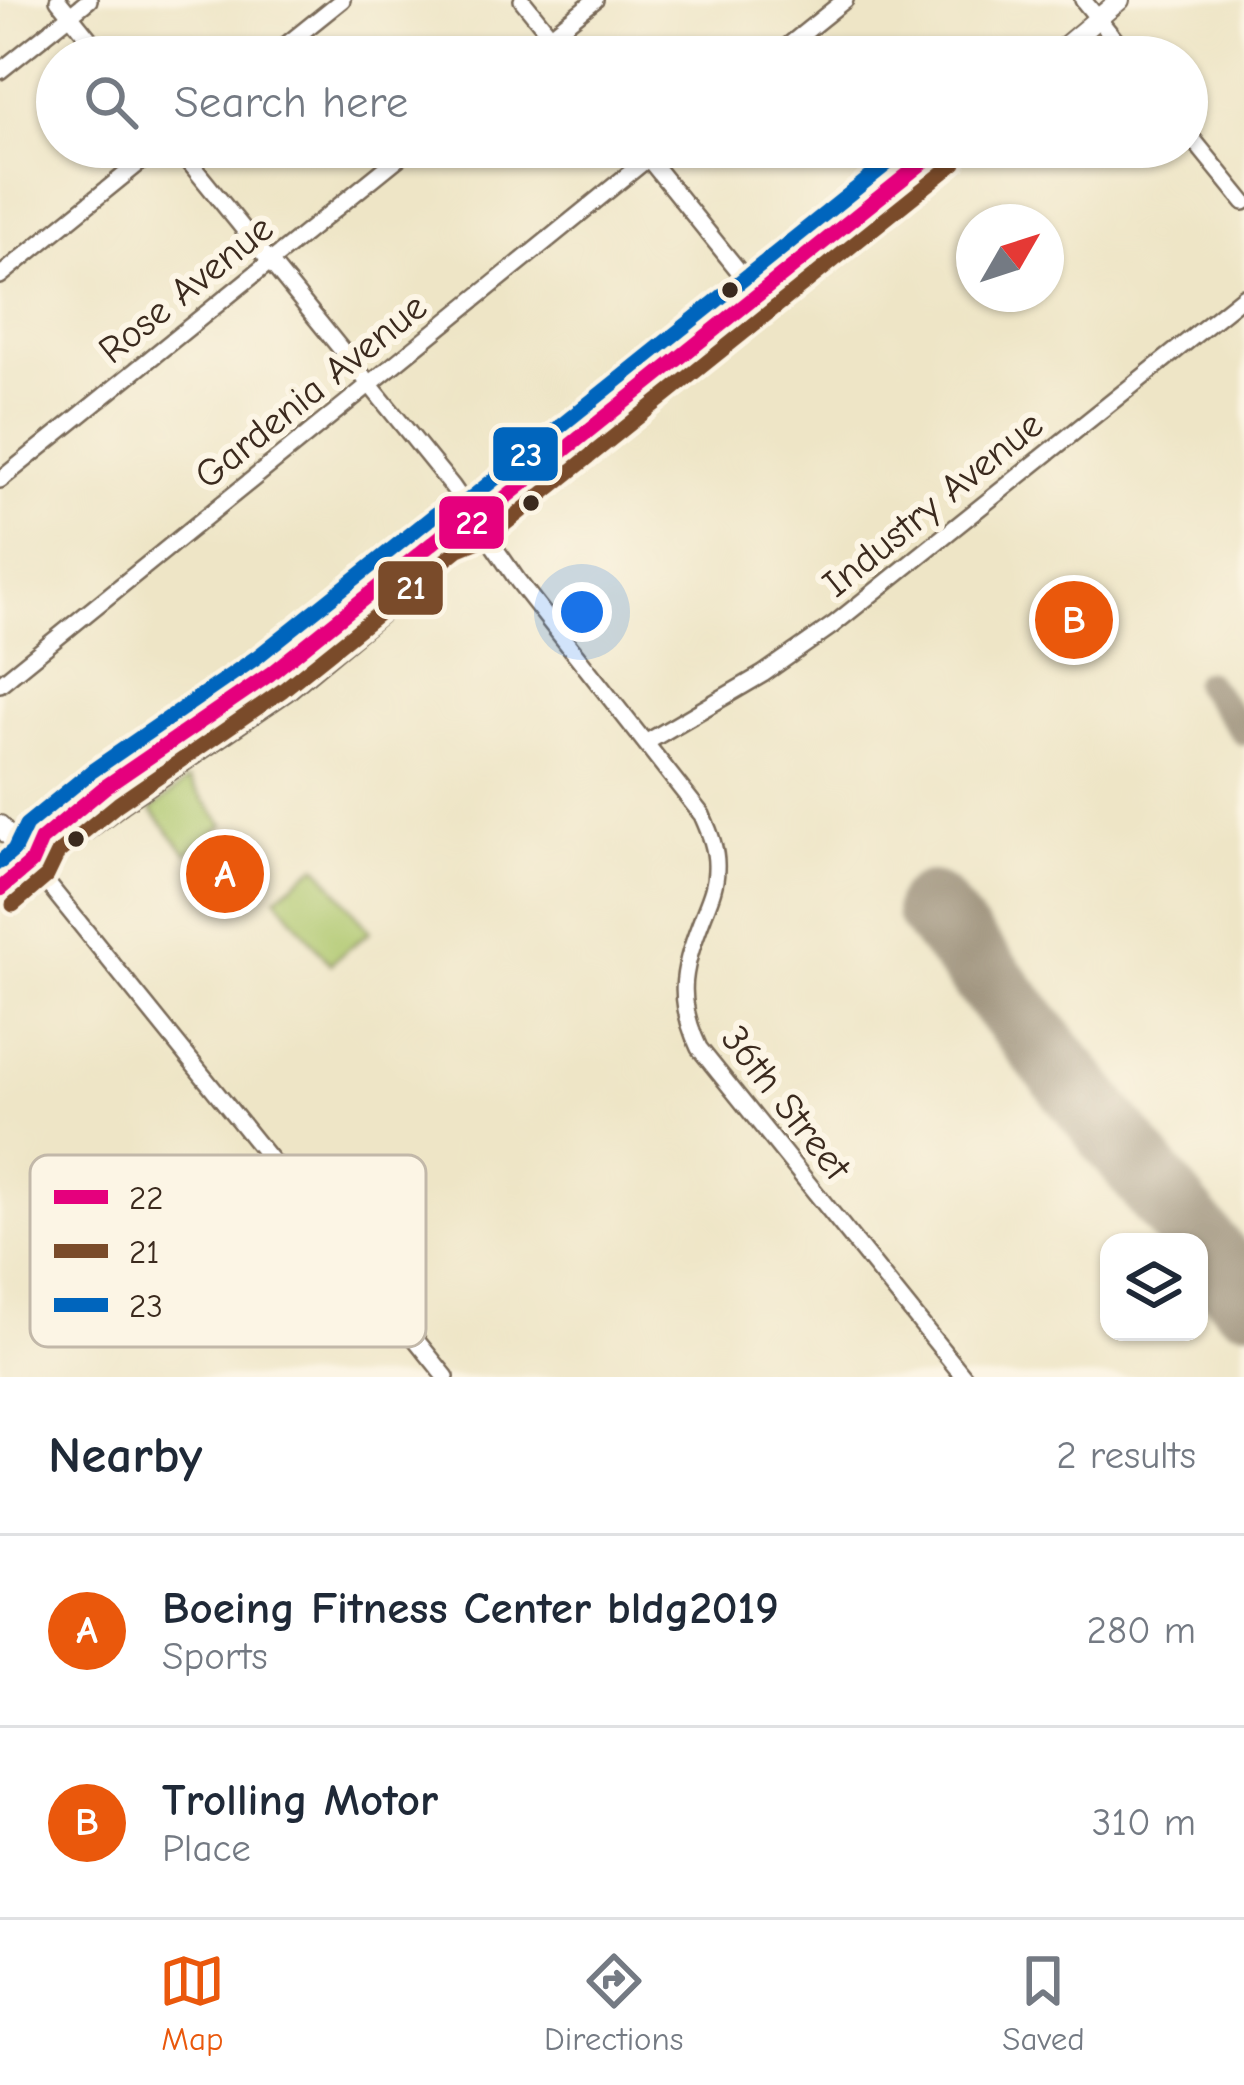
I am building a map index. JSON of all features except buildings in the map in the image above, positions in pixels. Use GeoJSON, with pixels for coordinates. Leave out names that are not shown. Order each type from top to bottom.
{"type":"FeatureCollection","features":[{"type":"Feature","properties":{"kind":"main road"},"geometry":{"type":"LineString","coordinates":[[1077,36],[1120,0]]}},
{"type":"Feature","properties":{"kind":"main road"},"geometry":{"type":"LineString","coordinates":[[0,889],[31,863],[55,855],[286,692],[462,546],[476,521],[916,168]]}},
{"type":"Feature","properties":{"kind":"main road"},"geometry":{"type":"LineString","coordinates":[[0,825],[31,863]]}},
{"type":"Feature","properties":{"kind":"street"},"geometry":{"type":"LineString","coordinates":[[58,0],[87,36]]}},
{"type":"Feature","properties":{"kind":"street"},"geometry":{"type":"LineString","coordinates":[[44,36],[88,0]]}},
{"type":"Feature","properties":{"kind":"street"},"geometry":{"type":"LineString","coordinates":[[297,36],[342,0]]}},
{"type":"Feature","properties":{"kind":"street"},"geometry":{"type":"LineString","coordinates":[[522,0],[551,36],[595,0]]}},
{"type":"Feature","properties":{"kind":"street"},"geometry":{"type":"LineString","coordinates":[[800,36],[845,0]]}},
{"type":"Feature","properties":{"kind":"street"},"geometry":{"type":"LineString","coordinates":[[1083,0],[1112,36]]}},
{"type":"Feature","properties":{"kind":"street"},"geometry":{"type":"LineString","coordinates":[[0,71],[36,42]]}},
{"type":"Feature","properties":{"kind":"street"},"geometry":{"type":"LineString","coordinates":[[1208,158],[1244,202]]}},
{"type":"Feature","properties":{"kind":"street"},"geometry":{"type":"LineString","coordinates":[[0,276],[133,168]]}},
{"type":"Feature","properties":{"kind":"street","name":"36th Street"},"geometry":{"type":"LineString","coordinates":[[194,168],[476,521],[702,815],[715,850],[715,886],[684,977],[688,1024],[699,1048],[964,1377]]}},
{"type":"Feature","properties":{"kind":"street","name":"Rose Avenue"},"geometry":{"type":"LineString","coordinates":[[0,481],[386,168]]}},
{"type":"Feature","properties":{"kind":"street","name":"Gardenia Avenue"},"geometry":{"type":"LineString","coordinates":[[0,684],[369,386],[625,168]]}},
{"type":"Feature","properties":{"kind":"street"},"geometry":{"type":"LineString","coordinates":[[655,168],[759,296]]}},
{"type":"Feature","properties":{"kind":"street","name":"Industry Avenue"},"geometry":{"type":"LineString","coordinates":[[646,742],[763,674],[833,625],[1244,296]]}},
{"type":"Feature","properties":{"kind":"street"},"geometry":{"type":"LineString","coordinates":[[31,863],[267,1155]]}},
{"type":"Feature","properties":{"kind":"street"},"geometry":{"type":"LineString","coordinates":[[422,1347],[446,1377]]}},
{"type":"Feature","properties":{"kind":"green space"},"geometry":{"type":"Polygon","coordinates":[[[188,780],[224,825],[187,854],[151,810],[188,780]]]}},
{"type":"Feature","properties":{"kind":"green space"},"geometry":{"type":"Polygon","coordinates":[[[317,865],[370,931],[330,964],[276,897],[317,865]]]}},
{"type":"Feature","properties":{"kind":"taxiway"},"geometry":{"type":"LineString","coordinates":[[1206,684],[1244,732]]}},
{"type":"Feature","properties":{"kind":"runway"},"geometry":{"type":"LineString","coordinates":[[931,908],[1244,1297]]}},
{"type":"Feature","properties":{"kind":"transit line","name":"23"},"geometry":{"type":"LineString","coordinates":[[0,862],[14,850],[26,825],[92,771],[257,657],[437,513],[466,502],[882,168]]}},
{"type":"Feature","properties":{"kind":"transit line","name":"22"},"geometry":{"type":"LineString","coordinates":[[0,889],[31,863],[41,840],[105,787],[270,674],[449,530],[476,521],[916,168]]}},
{"type":"Feature","properties":{"kind":"transit line","name":"21"},"geometry":{"type":"LineString","coordinates":[[13,905],[47,876],[58,853],[118,804],[283,690],[459,549],[489,537],[949,168]]}},
{"type":"Feature","properties":{"kind":"place","name":"Trolling Motor"},"geometry":{"type":"Point","coordinates":[1074,620]}},
{"type":"Feature","properties":{"kind":"place","name":"Boeing Fitness Center bldg2019"},"geometry":{"type":"Point","coordinates":[225,874]}}]}
